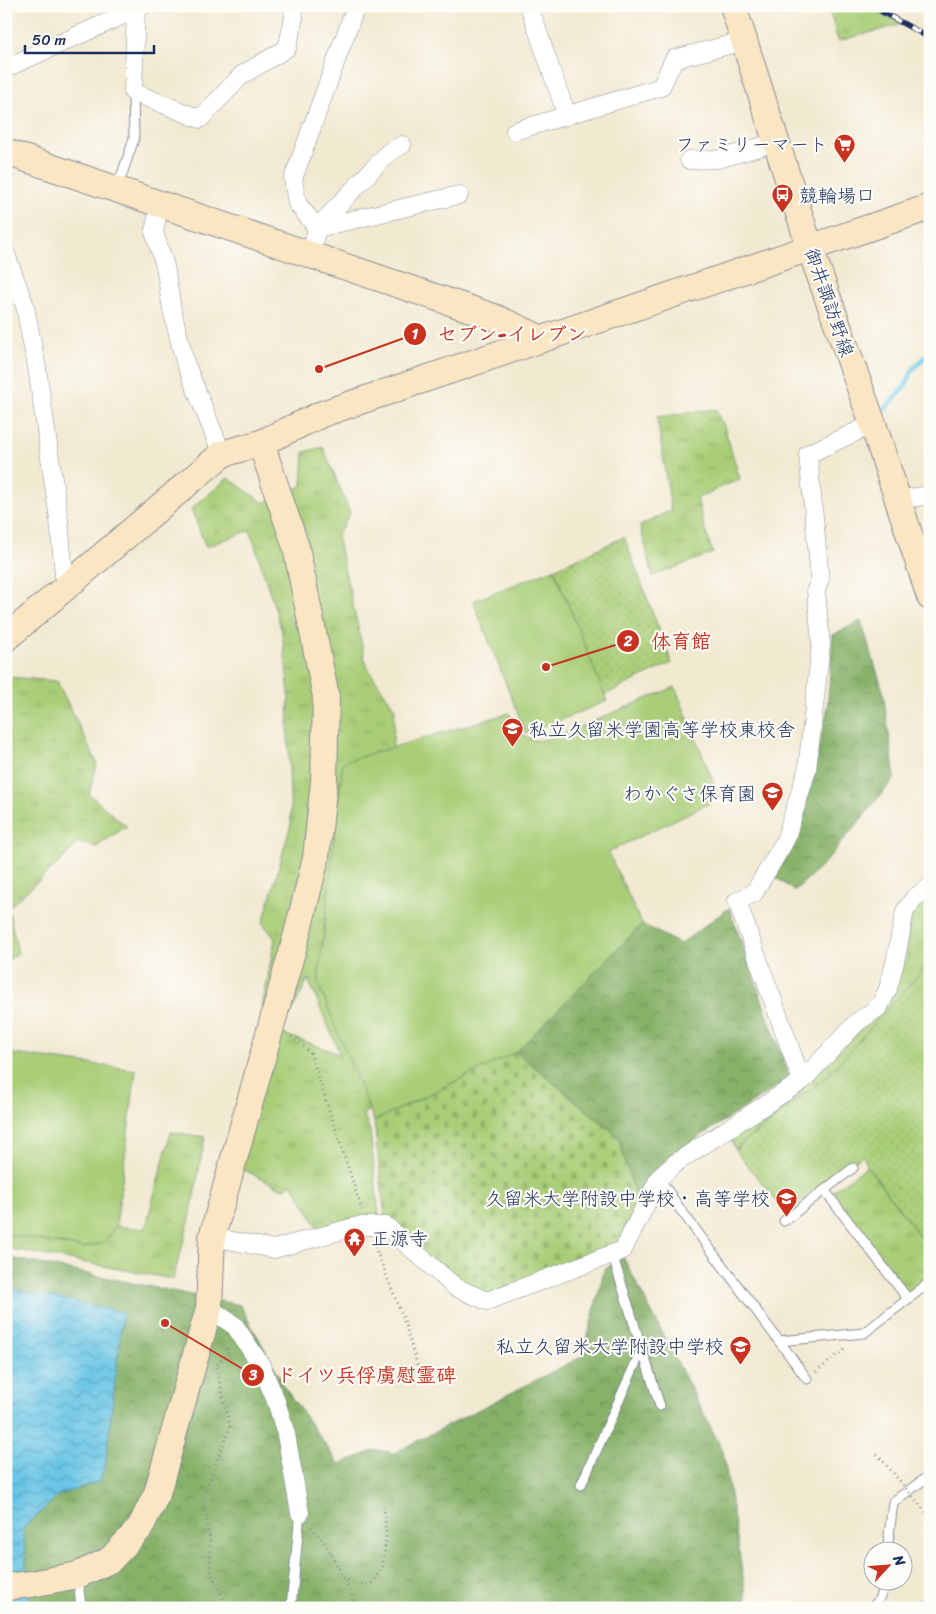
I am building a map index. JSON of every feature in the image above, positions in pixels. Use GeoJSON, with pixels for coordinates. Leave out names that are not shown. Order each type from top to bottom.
{"type":"FeatureCollection","features":[{"type":"Feature","properties":{"kind":"street"},"geometry":{"type":"LineString","coordinates":[[6,68],[139,8],[133,92],[200,119],[242,75],[287,48],[294,18],[292,6]]}},
{"type":"Feature","properties":{"kind":"street"},"geometry":{"type":"LineString","coordinates":[[317,228],[297,203],[293,179],[356,6]]}},
{"type":"Feature","properties":{"kind":"street"},"geometry":{"type":"LineString","coordinates":[[529,6],[567,116]]}},
{"type":"Feature","properties":{"kind":"street","name":"御井諏訪野線"},"geometry":{"type":"LineString","coordinates":[[733,6],[810,248],[873,424],[930,597]]}},
{"type":"Feature","properties":{"kind":"street"},"geometry":{"type":"LineString","coordinates":[[515,132],[661,87],[674,59],[744,41]]}},
{"type":"Feature","properties":{"kind":"street"},"geometry":{"type":"LineString","coordinates":[[689,160],[719,159],[776,142]]}},
{"type":"Feature","properties":{"kind":"street"},"geometry":{"type":"LineString","coordinates":[[311,254],[317,228],[389,152],[402,145]]}},
{"type":"Feature","properties":{"kind":"street"},"geometry":{"type":"LineString","coordinates":[[6,152],[118,188],[494,317],[542,339]]}},
{"type":"Feature","properties":{"kind":"street"},"geometry":{"type":"LineString","coordinates":[[317,228],[459,195]]}},
{"type":"Feature","properties":{"kind":"street"},"geometry":{"type":"LineString","coordinates":[[160,203],[154,232],[165,266],[172,310],[185,362],[222,454]]}},
{"type":"Feature","properties":{"kind":"street"},"geometry":{"type":"LineString","coordinates":[[6,638],[222,454],[261,443],[322,414],[930,207]]}},
{"type":"Feature","properties":{"kind":"street"},"geometry":{"type":"LineString","coordinates":[[6,254],[25,306],[38,368],[59,520],[65,586]]}},
{"type":"Feature","properties":{"kind":"street"},"geometry":{"type":"LineString","coordinates":[[802,1081],[738,901],[754,892],[785,841],[807,770],[821,644],[816,590],[820,579],[808,454],[873,424]]}},
{"type":"Feature","properties":{"kind":"street"},"geometry":{"type":"LineString","coordinates":[[19,1585],[78,1575],[110,1560],[140,1528],[156,1493],[209,1308],[212,1237],[298,934],[316,858],[324,781],[326,697],[296,547],[261,443]]}},
{"type":"Feature","properties":{"kind":"street"},"geometry":{"type":"LineString","coordinates":[[897,500],[930,494]]}},
{"type":"Feature","properties":{"kind":"street"},"geometry":{"type":"LineString","coordinates":[[212,1237],[274,1249],[358,1226],[386,1226],[455,1287],[487,1301],[623,1250],[659,1178],[678,1162],[802,1081],[856,1023],[879,1007],[888,989],[896,962],[905,911],[914,898],[930,887]]}},
{"type":"Feature","properties":{"kind":"street"},"geometry":{"type":"LineString","coordinates":[[209,1308],[236,1326],[261,1365],[276,1401],[286,1434],[300,1513]]}},
{"type":"Feature","properties":{"kind":"lane"},"geometry":{"type":"LineString","coordinates":[[118,188],[134,139],[133,92]]}},
{"type":"Feature","properties":{"kind":"lane"},"geometry":{"type":"LineString","coordinates":[[784,1221],[854,1168]]}},
{"type":"Feature","properties":{"kind":"lane"},"geometry":{"type":"LineString","coordinates":[[659,1178],[807,1379]]}},
{"type":"Feature","properties":{"kind":"lane"},"geometry":{"type":"LineString","coordinates":[[825,1190],[908,1299]]}},
{"type":"Feature","properties":{"kind":"lane"},"geometry":{"type":"LineString","coordinates":[[612,1254],[660,1406]]}},
{"type":"Feature","properties":{"kind":"lane"},"geometry":{"type":"LineString","coordinates":[[779,1341],[864,1333],[930,1282]]}},
{"type":"Feature","properties":{"kind":"lane"},"geometry":{"type":"LineString","coordinates":[[581,1485],[642,1349]]}},
{"type":"Feature","properties":{"kind":"lane"},"geometry":{"type":"LineString","coordinates":[[888,1542],[893,1502],[930,1475]]}},
{"type":"Feature","properties":{"kind":"lane"},"geometry":{"type":"LineString","coordinates":[[291,1608],[300,1513]]}},
{"type":"Feature","properties":{"kind":"lane"},"geometry":{"type":"LineString","coordinates":[[78,1575],[81,1608]]}},
{"type":"Feature","properties":{"kind":"lane"},"geometry":{"type":"LineString","coordinates":[[871,1608],[876,1605],[881,1592]]}},
{"type":"Feature","properties":{"kind":"path"},"geometry":{"type":"LineString","coordinates":[[272,1022],[310,1052],[367,1226],[403,1317],[420,1372]]}},
{"type":"Feature","properties":{"kind":"path"},"geometry":{"type":"LineString","coordinates":[[224,1608],[225,1602],[210,1570],[210,1540],[203,1498],[230,1427],[216,1366],[229,1352],[222,1339],[236,1326]]}},
{"type":"Feature","properties":{"kind":"path"},"geometry":{"type":"LineString","coordinates":[[807,1379],[864,1333]]}},
{"type":"Feature","properties":{"kind":"path"},"geometry":{"type":"LineString","coordinates":[[877,1454],[930,1517]]}},
{"type":"Feature","properties":{"kind":"path"},"geometry":{"type":"LineString","coordinates":[[343,1578],[356,1585],[372,1583],[383,1566],[386,1537],[384,1505]]}},
{"type":"Feature","properties":{"kind":"path"},"geometry":{"type":"LineString","coordinates":[[300,1513],[326,1544],[358,1608]]}},
{"type":"Feature","properties":{"kind":"green space"},"geometry":{"type":"Polygon","coordinates":[[[828,6],[871,6],[903,24],[838,41],[828,6]]]}},
{"type":"Feature","properties":{"kind":"green space"},"geometry":{"type":"Polygon","coordinates":[[[716,409],[723,423],[740,479],[697,498],[713,553],[653,576],[640,526],[671,510],[657,417],[716,409]]]}},
{"type":"Feature","properties":{"kind":"green space"},"geometry":{"type":"Polygon","coordinates":[[[323,447],[350,513],[337,536],[367,667],[395,709],[387,827],[378,1107],[363,1113],[370,1131],[379,1217],[319,1229],[292,1183],[283,1189],[238,1167],[277,1032],[340,1054],[308,979],[290,1015],[262,1008],[275,939],[263,923],[291,824],[288,735],[289,693],[282,631],[250,530],[206,547],[191,509],[228,478],[264,503],[302,486],[304,452],[323,447]]]}},
{"type":"Feature","properties":{"kind":"green space"},"geometry":{"type":"Polygon","coordinates":[[[624,537],[672,663],[604,695],[554,569],[624,537]]]}},
{"type":"Feature","properties":{"kind":"green space"},"geometry":{"type":"Polygon","coordinates":[[[554,569],[607,701],[526,734],[473,601],[554,569]]]}},
{"type":"Feature","properties":{"kind":"green space"},"geometry":{"type":"Polygon","coordinates":[[[861,621],[883,691],[895,778],[822,866],[794,891],[774,876],[798,838],[827,711],[833,635],[861,621]]]}},
{"type":"Feature","properties":{"kind":"green space"},"geometry":{"type":"Polygon","coordinates":[[[6,677],[57,681],[97,763],[89,794],[127,827],[96,847],[78,843],[8,908],[18,953],[6,962],[6,677]]]}},
{"type":"Feature","properties":{"kind":"green space"},"geometry":{"type":"Polygon","coordinates":[[[675,687],[720,798],[608,852],[642,924],[516,1052],[374,1121],[318,983],[343,762],[509,713],[522,735],[537,741],[553,738],[675,687]]]}},
{"type":"Feature","properties":{"kind":"green space"},"geometry":{"type":"Polygon","coordinates":[[[930,893],[930,962],[826,1077],[735,1149],[731,1140],[804,1085],[881,1009],[906,961],[910,912],[930,893]]]}},
{"type":"Feature","properties":{"kind":"green space"},"geometry":{"type":"Polygon","coordinates":[[[729,908],[790,1078],[673,1154],[655,1171],[636,1198],[618,1136],[516,1052],[642,924],[680,944],[729,908]]]}},
{"type":"Feature","properties":{"kind":"green space"},"geometry":{"type":"Polygon","coordinates":[[[930,962],[930,1245],[928,1247],[867,1166],[863,1155],[786,1213],[735,1150],[826,1077],[930,962]]]}},
{"type":"Feature","properties":{"kind":"green space"},"geometry":{"type":"Polygon","coordinates":[[[516,1052],[618,1136],[640,1213],[623,1250],[487,1301],[386,1226],[374,1121],[516,1052]]]}},
{"type":"Feature","properties":{"kind":"green space"},"geometry":{"type":"Polygon","coordinates":[[[6,1053],[136,1070],[116,1226],[105,1242],[83,1248],[6,1234],[6,1053]]]}},
{"type":"Feature","properties":{"kind":"green space"},"geometry":{"type":"Polygon","coordinates":[[[171,1132],[205,1137],[190,1218],[173,1279],[6,1248],[6,1234],[83,1248],[105,1242],[116,1226],[145,1229],[171,1132]]]}},
{"type":"Feature","properties":{"kind":"green space"},"geometry":{"type":"Polygon","coordinates":[[[867,1166],[927,1246],[930,1245],[930,1276],[908,1293],[832,1192],[867,1166]]]}},
{"type":"Feature","properties":{"kind":"green space"},"geometry":{"type":"Polygon","coordinates":[[[6,1257],[240,1305],[280,1377],[282,1384],[339,1464],[376,1450],[394,1453],[583,1356],[604,1270],[623,1257],[723,1451],[748,1608],[6,1608],[6,1257]]]}},
{"type":"Feature","properties":{"kind":"water"},"geometry":{"type":"Polygon","coordinates":[[[6,1288],[123,1312],[105,1466],[100,1481],[59,1495],[23,1528],[30,1608],[6,1608],[6,1288]]]}},
{"type":"Feature","properties":{"kind":"waterway"},"geometry":{"type":"LineString","coordinates":[[886,408],[906,385],[913,369],[930,352]]}},
{"type":"Feature","properties":{"kind":"waterway"},"geometry":{"type":"LineString","coordinates":[[906,1608],[930,1596]]}},
{"type":"Feature","properties":{"kind":"railway"},"geometry":{"type":"LineString","coordinates":[[871,6],[930,38]]}},
{"type":"Feature","properties":{"kind":"place","name":"ファミリーマート"},"geometry":{"type":"Point","coordinates":[844,163]}},
{"type":"Feature","properties":{"kind":"place","name":"競輪場口"},"geometry":{"type":"Point","coordinates":[783,214]}},
{"type":"Feature","properties":{"kind":"place","name":"セブン-イレブン"},"geometry":{"type":"Point","coordinates":[319,369]}},
{"type":"Feature","properties":{"kind":"place","name":"体育館"},"geometry":{"type":"Point","coordinates":[546,667]}},
{"type":"Feature","properties":{"kind":"place","name":"私立久留米学園高等学校東校舎"},"geometry":{"type":"Point","coordinates":[513,748]}},
{"type":"Feature","properties":{"kind":"place","name":"わかぐさ保育園"},"geometry":{"type":"Point","coordinates":[772,812]}},
{"type":"Feature","properties":{"kind":"place","name":"久留米大学附設中学校・高等学校"},"geometry":{"type":"Point","coordinates":[786,1217]}},
{"type":"Feature","properties":{"kind":"place","name":"正源寺"},"geometry":{"type":"Point","coordinates":[355,1257]}},
{"type":"Feature","properties":{"kind":"place","name":"ドイツ兵俘虜慰霊碑"},"geometry":{"type":"Point","coordinates":[165,1323]}},
{"type":"Feature","properties":{"kind":"place","name":"私立久留米大学附設中学校"},"geometry":{"type":"Point","coordinates":[740,1365]}}]}
